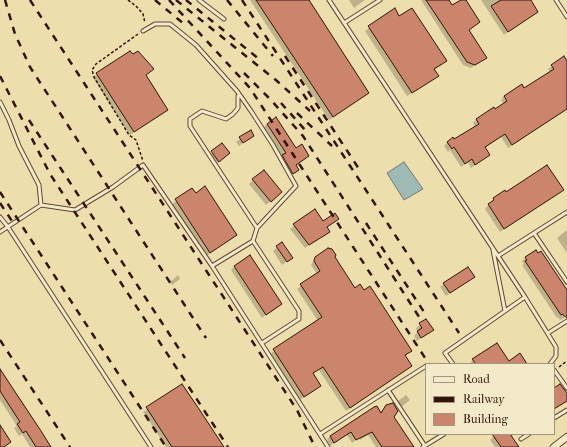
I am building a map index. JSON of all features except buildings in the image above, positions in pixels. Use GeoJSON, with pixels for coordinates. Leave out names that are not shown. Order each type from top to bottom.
{"type":"FeatureCollection","features":[{"type":"Feature","properties":{"kind":"street"},"geometry":{"type":"LineString","coordinates":[[554,447],[567,436]]}},
{"type":"Feature","properties":{"kind":"lane"},"geometry":{"type":"LineString","coordinates":[[200,0],[224,19]]}},
{"type":"Feature","properties":{"kind":"lane"},"geometry":{"type":"LineString","coordinates":[[329,0],[548,333],[557,351],[551,363]]}},
{"type":"Feature","properties":{"kind":"lane"},"geometry":{"type":"LineString","coordinates":[[344,23],[380,0]]}},
{"type":"Feature","properties":{"kind":"lane"},"geometry":{"type":"LineString","coordinates":[[556,0],[567,17]]}},
{"type":"Feature","properties":{"kind":"lane"},"geometry":{"type":"LineString","coordinates":[[563,11],[567,8]]}},
{"type":"Feature","properties":{"kind":"lane"},"geometry":{"type":"LineString","coordinates":[[143,30],[155,24],[170,24],[196,46],[237,92],[273,145],[296,186],[257,228],[253,241],[212,266]]}},
{"type":"Feature","properties":{"kind":"lane"},"geometry":{"type":"LineString","coordinates":[[237,92],[239,99],[238,108],[233,114],[226,118],[202,111],[190,119],[190,126],[257,228]]}},
{"type":"Feature","properties":{"kind":"lane"},"geometry":{"type":"LineString","coordinates":[[0,102],[10,120],[19,146],[39,185],[41,205]]}},
{"type":"Feature","properties":{"kind":"lane"},"geometry":{"type":"LineString","coordinates":[[0,232],[41,205],[75,210],[113,187],[143,165],[212,266],[328,447]]}},
{"type":"Feature","properties":{"kind":"lane"},"geometry":{"type":"LineString","coordinates":[[498,256],[567,212]]}},
{"type":"Feature","properties":{"kind":"lane"},"geometry":{"type":"LineString","coordinates":[[0,218],[8,226],[152,447]]}},
{"type":"Feature","properties":{"kind":"lane"},"geometry":{"type":"LineString","coordinates":[[534,233],[567,282]]}},
{"type":"Feature","properties":{"kind":"lane"},"geometry":{"type":"LineString","coordinates":[[253,241],[299,311],[299,319],[262,343]]}},
{"type":"Feature","properties":{"kind":"lane"},"geometry":{"type":"LineString","coordinates":[[492,248],[505,311]]}},
{"type":"Feature","properties":{"kind":"lane"},"geometry":{"type":"LineString","coordinates":[[452,363],[445,353],[525,297]]}},
{"type":"Feature","properties":{"kind":"lane"},"geometry":{"type":"LineString","coordinates":[[548,333],[567,321]]}},
{"type":"Feature","properties":{"kind":"lane"},"geometry":{"type":"LineString","coordinates":[[320,434],[425,367]]}},
{"type":"Feature","properties":{"kind":"lane"},"geometry":{"type":"LineString","coordinates":[[555,371],[567,388]]}},
{"type":"Feature","properties":{"kind":"lane"},"geometry":{"type":"LineString","coordinates":[[388,390],[424,446],[442,435]]}},
{"type":"Feature","properties":{"kind":"lane"},"geometry":{"type":"LineString","coordinates":[[555,417],[567,410]]}},
{"type":"Feature","properties":{"kind":"lane"},"geometry":{"type":"LineString","coordinates":[[521,439],[527,435]]}},
{"type":"Feature","properties":{"kind":"path"},"geometry":{"type":"LineString","coordinates":[[128,0],[143,14],[146,22],[143,30],[96,64],[92,70],[94,77],[129,135],[136,140],[142,155],[143,165]]}},
{"type":"Feature","properties":{"kind":"path"},"geometry":{"type":"LineString","coordinates":[[555,369],[567,361]]}},
{"type":"Feature","properties":{"kind":"water"},"geometry":{"type":"Polygon","coordinates":[[[404,162],[423,189],[404,200],[387,173],[404,162]]]}},
{"type":"Feature","properties":{"kind":"railway"},"geometry":{"type":"LineString","coordinates":[[5,0],[15,34],[30,67],[206,338]]}},
{"type":"Feature","properties":{"kind":"railway"},"geometry":{"type":"LineString","coordinates":[[30,0],[297,410],[315,447]]}},
{"type":"Feature","properties":{"kind":"railway"},"geometry":{"type":"LineString","coordinates":[[155,0],[184,24]]}},
{"type":"Feature","properties":{"kind":"railway"},"geometry":{"type":"LineString","coordinates":[[169,0],[250,88],[428,363]]}},
{"type":"Feature","properties":{"kind":"railway"},"geometry":{"type":"LineString","coordinates":[[176,0],[277,81],[310,111]]}},
{"type":"Feature","properties":{"kind":"railway"},"geometry":{"type":"LineString","coordinates":[[186,0],[259,59]]}},
{"type":"Feature","properties":{"kind":"railway"},"geometry":{"type":"LineString","coordinates":[[227,0],[273,56]]}},
{"type":"Feature","properties":{"kind":"railway"},"geometry":{"type":"LineString","coordinates":[[242,0],[459,333]]}},
{"type":"Feature","properties":{"kind":"railway"},"geometry":{"type":"LineString","coordinates":[[285,56],[361,172]]}},
{"type":"Feature","properties":{"kind":"railway"},"geometry":{"type":"LineString","coordinates":[[244,73],[271,100],[303,136],[421,320]]}},
{"type":"Feature","properties":{"kind":"railway"},"geometry":{"type":"LineString","coordinates":[[0,76],[50,174],[228,447]]}},
{"type":"Feature","properties":{"kind":"railway"},"geometry":{"type":"LineString","coordinates":[[281,103],[306,131]]}},
{"type":"Feature","properties":{"kind":"railway"},"geometry":{"type":"LineString","coordinates":[[297,113],[332,146]]}},
{"type":"Feature","properties":{"kind":"railway"},"geometry":{"type":"LineString","coordinates":[[29,120],[185,358]]}},
{"type":"Feature","properties":{"kind":"railway"},"geometry":{"type":"LineString","coordinates":[[0,192],[166,447]]}},
{"type":"Feature","properties":{"kind":"railway"},"geometry":{"type":"LineString","coordinates":[[0,203],[12,221]]}},
{"type":"Feature","properties":{"kind":"railway"},"geometry":{"type":"LineString","coordinates":[[366,223],[426,315]]}},
{"type":"Feature","properties":{"kind":"railway"},"geometry":{"type":"LineString","coordinates":[[0,340],[70,447]]}}]}
